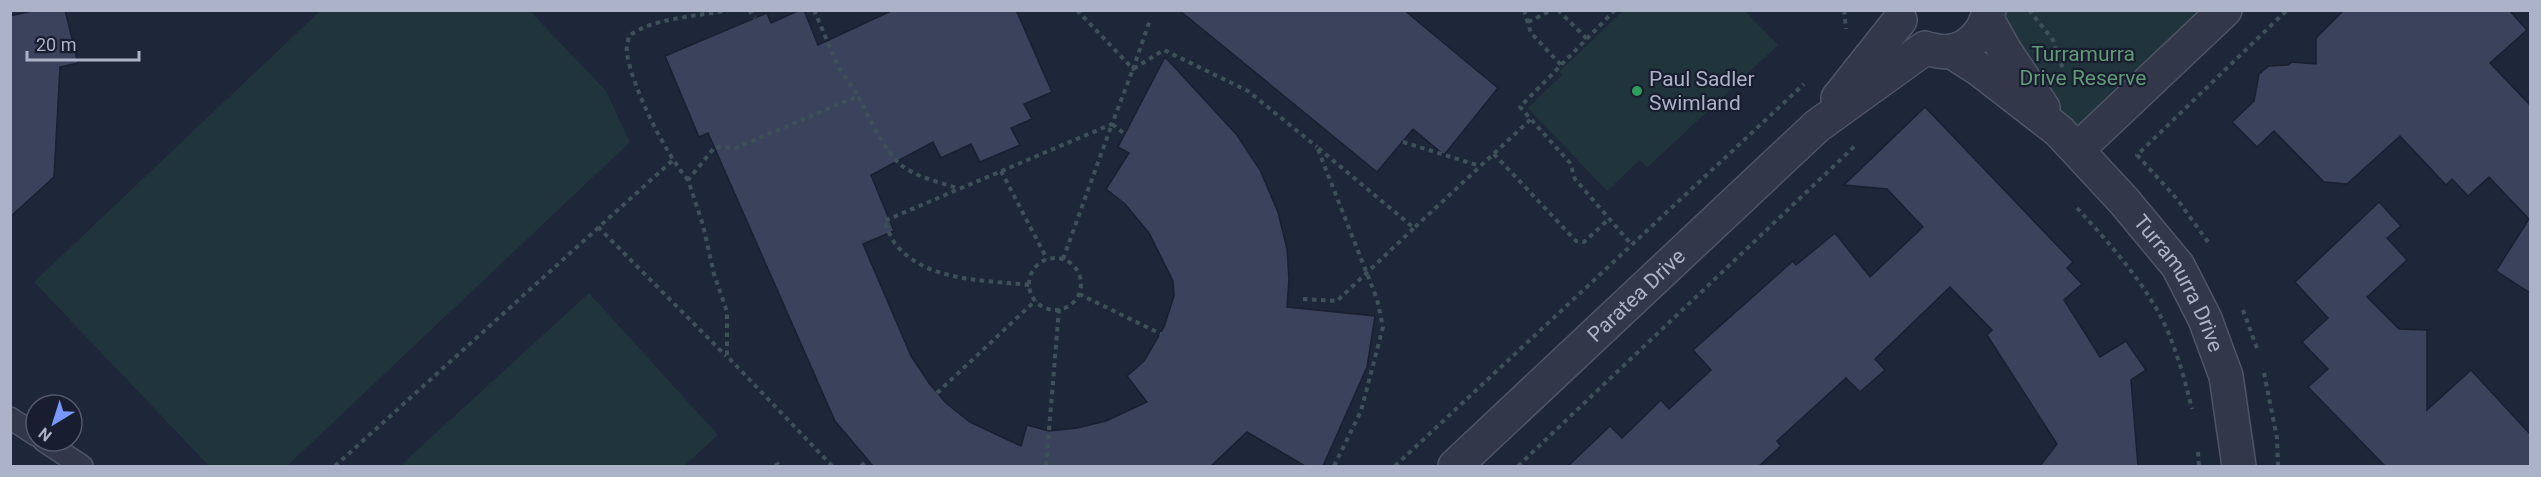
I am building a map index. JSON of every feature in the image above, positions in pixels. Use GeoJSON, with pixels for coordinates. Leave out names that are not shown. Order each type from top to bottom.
{"type":"FeatureCollection","features":[{"type":"Feature","properties":{"kind":"street"},"geometry":{"type":"LineString","coordinates":[[2069,140],[2225,10]]}},
{"type":"Feature","properties":{"kind":"street","name":"Turramurra Drive"},"geometry":{"type":"LineString","coordinates":[[1899,15],[1914,41],[1979,69],[2069,140]]}},
{"type":"Feature","properties":{"kind":"street","name":"Paratea Drive"},"geometry":{"type":"LineString","coordinates":[[1455,466],[1817,126],[1899,15]]}},
{"type":"Feature","properties":{"kind":"street","name":"Turramurra Drive"},"geometry":{"type":"LineString","coordinates":[[1988,15],[2005,51],[2069,140],[2178,266],[2205,319],[2226,376],[2239,466]]}},
{"type":"Feature","properties":{"kind":"street","name":"Paratea Drive"},"geometry":{"type":"LineString","coordinates":[[1817,126],[1938,50],[1974,41],[1988,15]]}},
{"type":"Feature","properties":{"kind":"lane"},"geometry":{"type":"LineString","coordinates":[[10,418],[24,427]]}},
{"type":"Feature","properties":{"kind":"lane"},"geometry":{"type":"LineString","coordinates":[[62,453],[82,466]]}},
{"type":"Feature","properties":{"kind":"path"},"geometry":{"type":"LineString","coordinates":[[727,356],[727,312],[714,274],[703,225],[688,180],[673,160],[636,85],[627,52],[629,36],[640,27],[729,10]]}},
{"type":"Feature","properties":{"kind":"path"},"geometry":{"type":"LineString","coordinates":[[749,10],[755,18]]}},
{"type":"Feature","properties":{"kind":"path"},"geometry":{"type":"LineString","coordinates":[[814,10],[838,66],[858,96],[876,131],[900,164],[925,178],[958,189]]}},
{"type":"Feature","properties":{"kind":"path"},"geometry":{"type":"LineString","coordinates":[[1077,10],[1132,69]]}},
{"type":"Feature","properties":{"kind":"path"},"geometry":{"type":"LineString","coordinates":[[1524,10],[1531,33],[1562,65]]}},
{"type":"Feature","properties":{"kind":"path"},"geometry":{"type":"LineString","coordinates":[[1528,22],[1552,10]]}},
{"type":"Feature","properties":{"kind":"path"},"geometry":{"type":"LineString","coordinates":[[1558,10],[1587,39]]}},
{"type":"Feature","properties":{"kind":"path"},"geometry":{"type":"LineString","coordinates":[[1615,10],[1520,107],[1570,164],[1575,179],[1631,244]]}},
{"type":"Feature","properties":{"kind":"path"},"geometry":{"type":"LineString","coordinates":[[1844,10],[1847,35]]}},
{"type":"Feature","properties":{"kind":"path"},"geometry":{"type":"LineString","coordinates":[[2029,10],[2053,40],[2067,79]]}},
{"type":"Feature","properties":{"kind":"path"},"geometry":{"type":"LineString","coordinates":[[2137,155],[2286,10]]}},
{"type":"Feature","properties":{"kind":"path"},"geometry":{"type":"LineString","coordinates":[[1063,259],[1150,20]]}},
{"type":"Feature","properties":{"kind":"path"},"geometry":{"type":"LineString","coordinates":[[1132,69],[1164,50],[1248,91],[1414,228]]}},
{"type":"Feature","properties":{"kind":"path"},"geometry":{"type":"LineString","coordinates":[[1395,466],[1810,79]]}},
{"type":"Feature","properties":{"kind":"path"},"geometry":{"type":"LineString","coordinates":[[688,180],[715,147],[736,148],[858,96]]}},
{"type":"Feature","properties":{"kind":"path"},"geometry":{"type":"LineString","coordinates":[[1303,299],[1337,301],[1531,119]]}},
{"type":"Feature","properties":{"kind":"path"},"geometry":{"type":"LineString","coordinates":[[1112,124],[1125,134]]}},
{"type":"Feature","properties":{"kind":"path"},"geometry":{"type":"LineString","coordinates":[[1029,285],[942,274],[917,263],[896,245],[884,221],[1112,124]]}},
{"type":"Feature","properties":{"kind":"path"},"geometry":{"type":"LineString","coordinates":[[1518,466],[1861,141]]}},
{"type":"Feature","properties":{"kind":"path"},"geometry":{"type":"LineString","coordinates":[[1403,142],[1480,166]]}},
{"type":"Feature","properties":{"kind":"path"},"geometry":{"type":"LineString","coordinates":[[1317,147],[1382,311],[1383,327],[1361,411],[1334,466]]}},
{"type":"Feature","properties":{"kind":"path"},"geometry":{"type":"LineString","coordinates":[[1494,154],[1576,241],[1584,242],[1609,219]]}},
{"type":"Feature","properties":{"kind":"path"},"geometry":{"type":"LineString","coordinates":[[335,466],[673,160]]}},
{"type":"Feature","properties":{"kind":"path"},"geometry":{"type":"LineString","coordinates":[[1001,171],[1047,259]]}},
{"type":"Feature","properties":{"kind":"path"},"geometry":{"type":"LineString","coordinates":[[2074,204],[2146,293],[2168,332],[2179,361],[2194,419]]}},
{"type":"Feature","properties":{"kind":"path"},"geometry":{"type":"LineString","coordinates":[[598,227],[727,356],[832,466]]}},
{"type":"Feature","properties":{"kind":"path"},"geometry":{"type":"LineString","coordinates":[[1047,259],[1063,259],[1071,263],[1081,277],[1079,294],[1074,301],[1059,309],[1042,306],[1031,294],[1029,285],[1034,270],[1047,259]]}},
{"type":"Feature","properties":{"kind":"path"},"geometry":{"type":"LineString","coordinates":[[1079,294],[1161,334]]}},
{"type":"Feature","properties":{"kind":"path"},"geometry":{"type":"LineString","coordinates":[[937,393],[1036,300]]}},
{"type":"Feature","properties":{"kind":"path"},"geometry":{"type":"LineString","coordinates":[[1046,466],[1059,309]]}},
{"type":"Feature","properties":{"kind":"path"},"geometry":{"type":"LineString","coordinates":[[2198,448],[2199,466]]}},
{"type":"Feature","properties":{"kind":"path"},"geometry":{"type":"LineString","coordinates":[[861,466],[867,461]]}},
{"type":"Feature","properties":{"kind":"path"},"geometry":{"type":"LineString","coordinates":[[775,466],[778,464],[780,466]]}},
{"type":"Feature","properties":{"kind":"green space"},"geometry":{"type":"Polygon","coordinates":[[[321,10],[530,11],[606,91],[630,142],[287,466],[209,466],[34,282],[321,10]]]}},
{"type":"Feature","properties":{"kind":"green space","name":"Paul Sadler Swimland"},"geometry":{"type":"Polygon","coordinates":[[[1624,10],[1745,11],[1778,45],[1647,168],[1640,160],[1607,191],[1528,108],[1562,75],[1559,72],[1624,10]]]}},
{"type":"Feature","properties":{"kind":"green space","name":"Turramurra Drive Reserve"},"geometry":{"type":"Polygon","coordinates":[[[1989,10],[2224,11],[2078,149],[1989,10]]]}},
{"type":"Feature","properties":{"kind":"green space"},"geometry":{"type":"Polygon","coordinates":[[[589,293],[718,435],[684,466],[406,466],[403,463],[589,293]]]}},
{"type":"Feature","properties":{"kind":"building"},"geometry":{"type":"Polygon","coordinates":[[[36,10],[65,10],[78,63],[60,67],[54,177],[10,217],[10,16],[36,10]]]}},
{"type":"Feature","properties":{"kind":"building"},"geometry":{"type":"Polygon","coordinates":[[[804,10],[818,45],[893,10],[1016,10],[1052,92],[1024,104],[1032,119],[1011,128],[1020,145],[980,162],[971,144],[941,158],[933,142],[871,175],[894,231],[863,244],[911,356],[929,383],[946,403],[970,422],[1021,446],[1027,425],[1049,431],[1077,428],[1106,421],[1147,402],[1127,376],[1144,361],[1164,327],[1174,296],[1173,281],[1149,233],[1125,204],[1106,189],[1129,153],[1118,147],[1165,57],[1237,135],[1260,170],[1278,212],[1287,249],[1289,279],[1287,307],[1375,316],[1367,367],[1323,466],[1305,466],[1247,432],[1211,466],[873,466],[835,421],[708,133],[699,137],[665,56],[767,13],[771,23],[804,10]]]}},
{"type":"Feature","properties":{"kind":"building"},"geometry":{"type":"Polygon","coordinates":[[[1179,10],[1404,10],[1498,88],[1444,155],[1413,129],[1377,172],[1179,10]]]}},
{"type":"Feature","properties":{"kind":"building"},"geometry":{"type":"Polygon","coordinates":[[[2344,10],[2509,10],[2527,30],[2490,63],[2530,105],[2530,293],[2496,271],[2529,219],[2489,177],[2468,196],[2452,179],[2446,185],[2400,136],[2347,184],[2324,182],[2274,131],[2257,147],[2232,122],[2254,101],[2259,74],[2269,66],[2288,65],[2292,62],[2316,64],[2316,38],[2344,10]]]}},
{"type":"Feature","properties":{"kind":"building"},"geometry":{"type":"Polygon","coordinates":[[[1925,107],[2073,262],[2067,268],[2082,284],[2064,300],[2100,357],[2126,341],[2146,370],[2131,380],[2138,466],[2040,466],[2057,444],[1987,335],[1992,330],[1950,287],[1875,359],[1885,370],[1860,392],[1846,378],[1777,441],[1781,446],[1759,466],[1568,466],[1610,426],[1622,438],[1661,400],[1669,409],[1711,370],[1693,350],[1793,261],[1796,265],[1835,233],[1870,277],[1923,227],[1887,189],[1844,185],[1925,107]]]}},
{"type":"Feature","properties":{"kind":"building"},"geometry":{"type":"Polygon","coordinates":[[[2379,202],[2401,226],[2387,238],[2407,260],[2367,297],[2399,329],[2427,330],[2427,410],[2471,370],[2530,434],[2530,466],[2385,466],[2308,387],[2328,369],[2302,342],[2328,318],[2295,282],[2379,202]]]}},
{"type":"Feature","properties":{"kind":"place","name":"Paul Sadler Swimland"},"geometry":{"type":"Point","coordinates":[1637,91]}}]}
